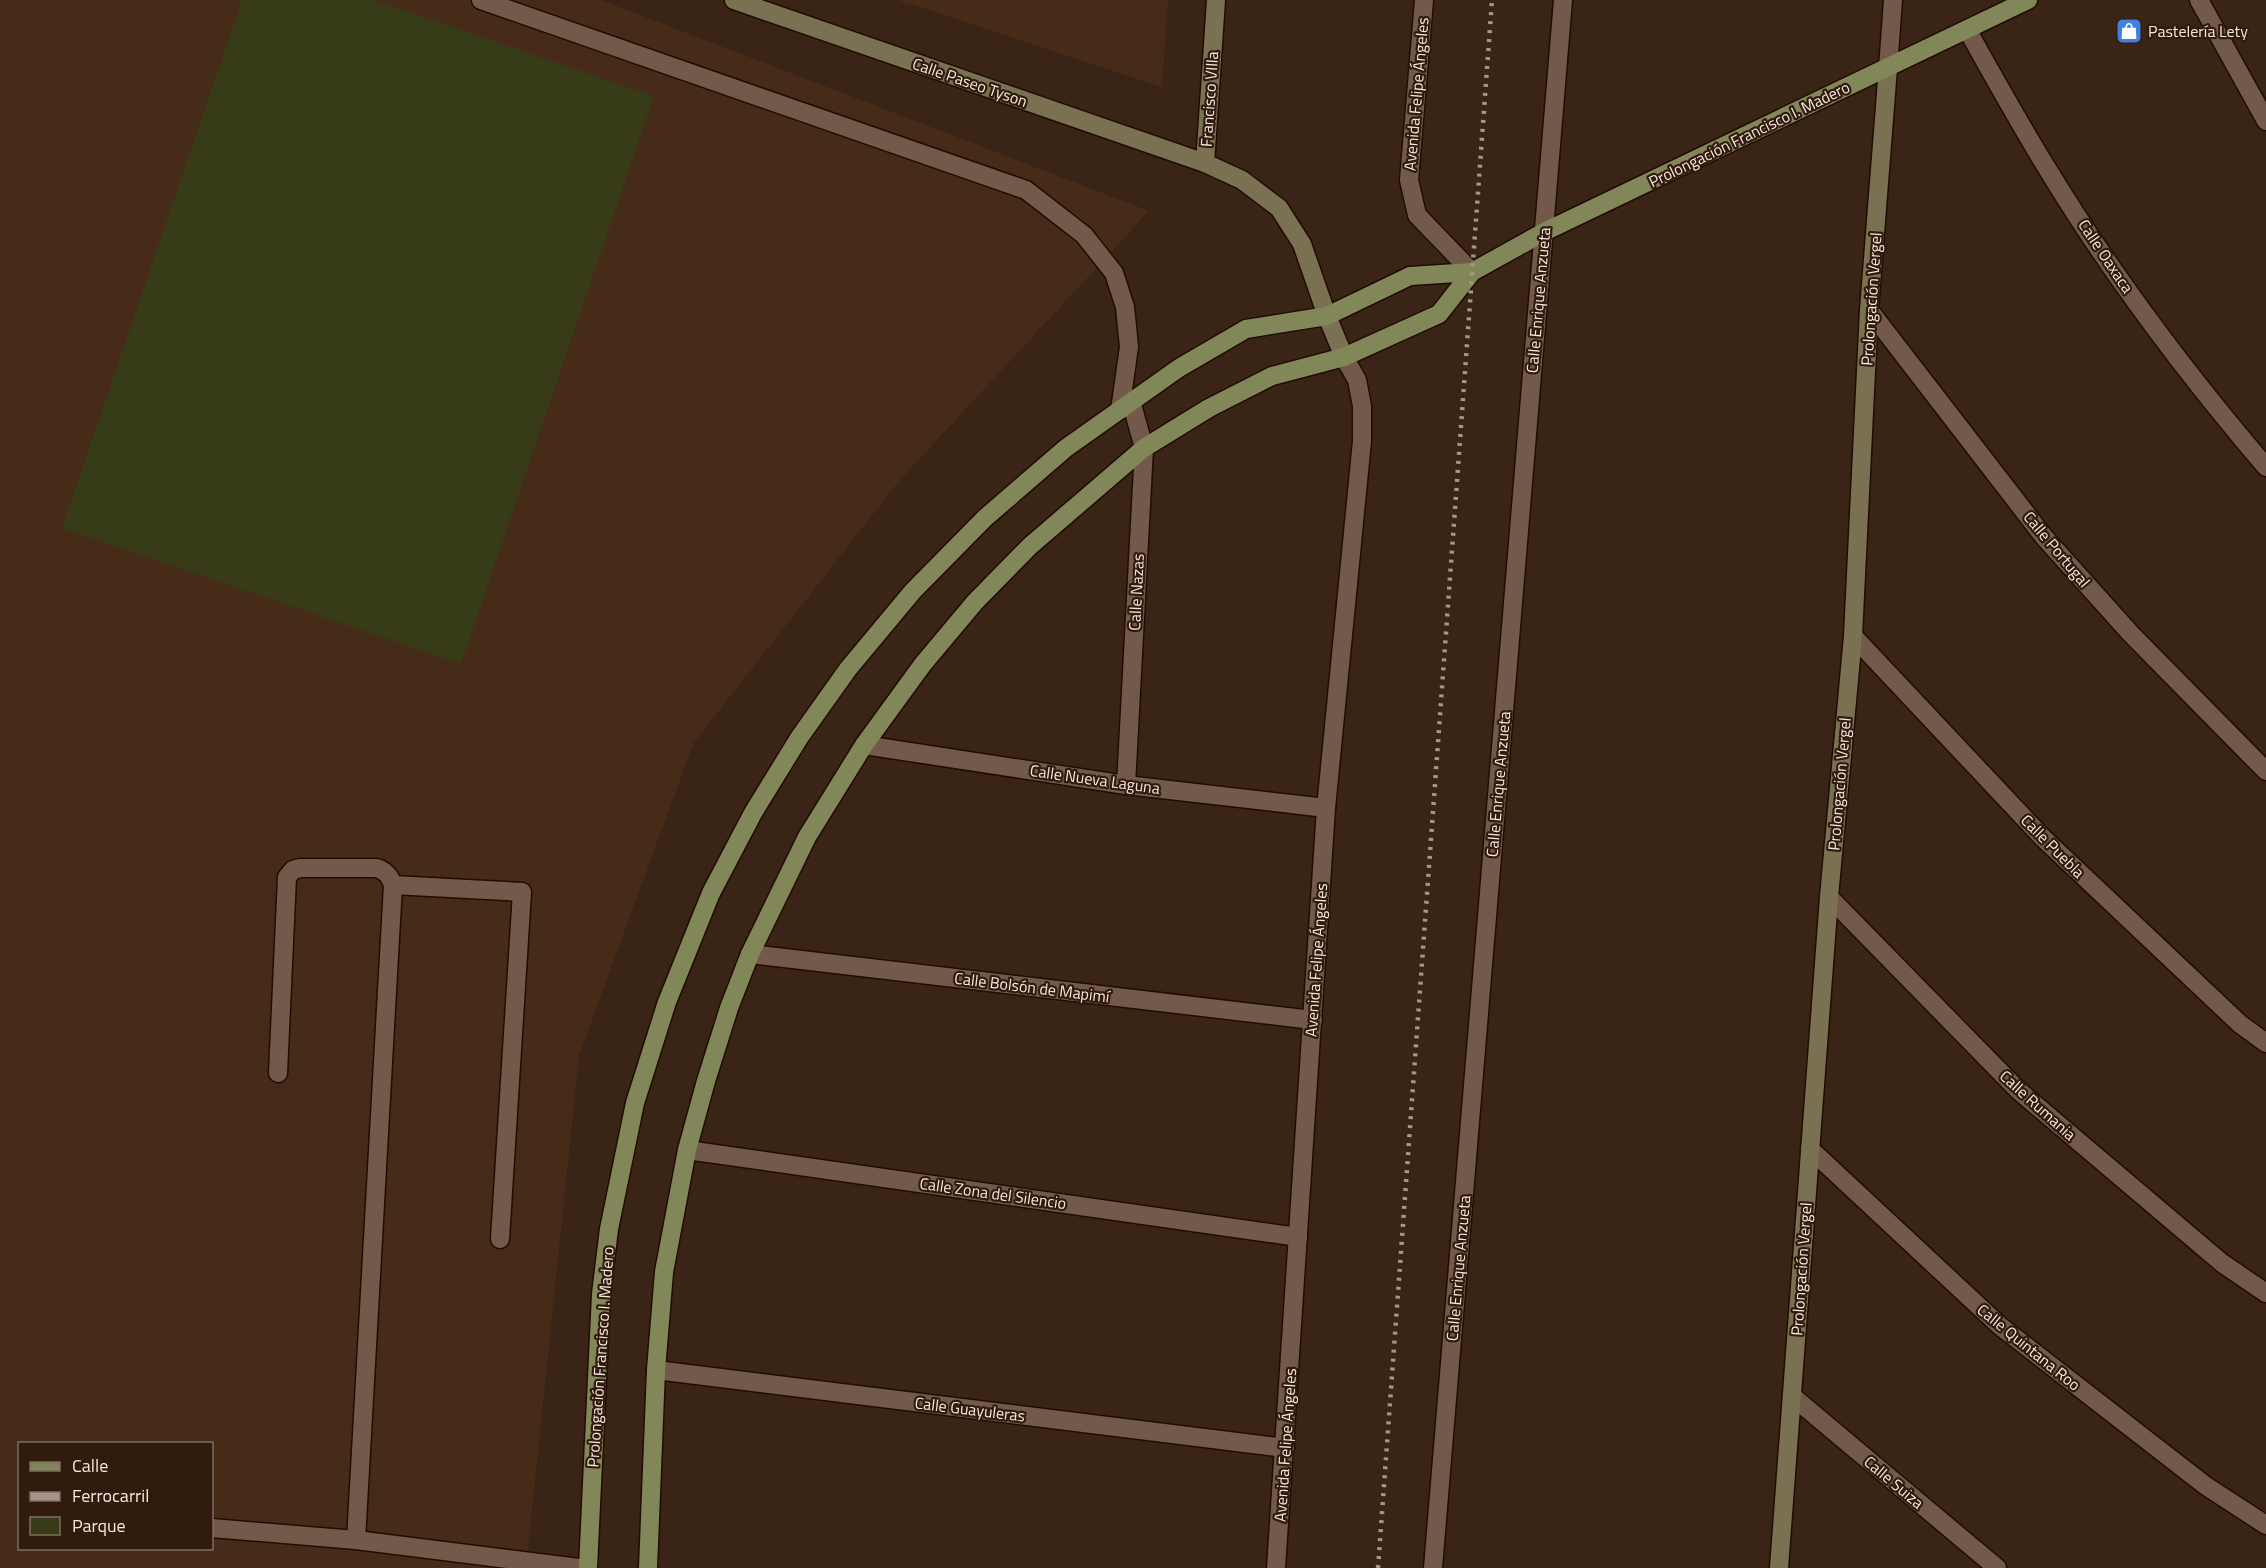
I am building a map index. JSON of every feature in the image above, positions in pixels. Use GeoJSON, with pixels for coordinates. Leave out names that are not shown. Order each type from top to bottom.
{"type":"FeatureCollection","features":[{"type":"Feature","properties":{"kind":"main road","name":"Prolongación Francisco I. Madero"},"geometry":{"type":"LineString","coordinates":[[648,1568],[656,1370],[664,1272],[687,1150],[729,1008],[750,954],[807,837],[864,745],[923,664],[975,602],[1030,546],[1144,448],[1209,408],[1272,376],[1344,357],[1439,314],[1472,272],[1544,232],[1968,31],[2028,0]]}},
{"type":"Feature","properties":{"kind":"main road","name":"Prolongación Francisco I. Madero"},"geometry":{"type":"LineString","coordinates":[[588,1568],[601,1293],[609,1229],[635,1103],[666,1002],[711,893],[753,813],[799,738],[848,669],[913,591],[985,518],[1066,448],[1125,405],[1179,368],[1246,329],[1327,316],[1410,276],[1472,272]]}},
{"type":"Feature","properties":{"kind":"street"},"geometry":{"type":"LineString","coordinates":[[481,0],[1026,190],[1084,235],[1114,273],[1125,307],[1129,347],[1125,405]]}},
{"type":"Feature","properties":{"kind":"street","name":"Calle Paseo Tyson"},"geometry":{"type":"LineString","coordinates":[[734,0],[1205,163]]}},
{"type":"Feature","properties":{"kind":"street","name":"Francisco VIlla"},"geometry":{"type":"LineString","coordinates":[[1216,0],[1205,163],[1242,180],[1279,208],[1302,244],[1344,357]]}},
{"type":"Feature","properties":{"kind":"street","name":"Avenida Felipe Ángeles"},"geometry":{"type":"LineString","coordinates":[[1424,0],[1409,180],[1417,215],[1472,272]]}},
{"type":"Feature","properties":{"kind":"street","name":"Calle Enrique Anzueta"},"geometry":{"type":"LineString","coordinates":[[1433,1568],[1563,0]]}},
{"type":"Feature","properties":{"kind":"street","name":"Prolongación Vergel"},"geometry":{"type":"LineString","coordinates":[[1779,1568],[1829,897],[1853,636],[1869,310],[1893,0]]}},
{"type":"Feature","properties":{"kind":"street"},"geometry":{"type":"LineString","coordinates":[[2199,0],[2266,121]]}},
{"type":"Feature","properties":{"kind":"street","name":"Calle Oaxaca"},"geometry":{"type":"LineString","coordinates":[[1968,31],[2046,166],[2118,276],[2223,416],[2266,467]]}},
{"type":"Feature","properties":{"kind":"street","name":"Calle Portugal"},"geometry":{"type":"LineString","coordinates":[[1869,310],[2044,537],[2131,634],[2266,771]]}},
{"type":"Feature","properties":{"kind":"street","name":"Avenida Felipe Ángeles"},"geometry":{"type":"LineString","coordinates":[[1276,1568],[1326,808],[1362,441],[1362,406],[1357,380],[1344,357]]}},
{"type":"Feature","properties":{"kind":"street","name":"Calle Nazas"},"geometry":{"type":"LineString","coordinates":[[1125,405],[1144,448],[1126,785]]}},
{"type":"Feature","properties":{"kind":"street","name":"Calle Puebla"},"geometry":{"type":"LineString","coordinates":[[1853,636],[2043,837],[2241,1024],[2266,1043]]}},
{"type":"Feature","properties":{"kind":"street","name":"Calle Nueva Laguna"},"geometry":{"type":"LineString","coordinates":[[864,745],[1126,785],[1326,808]]}},
{"type":"Feature","properties":{"kind":"street"},"geometry":{"type":"LineString","coordinates":[[278,1073],[286,883],[290,873],[300,868],[377,868],[391,877],[393,885],[356,1540]]}},
{"type":"Feature","properties":{"kind":"street"},"geometry":{"type":"LineString","coordinates":[[393,885],[522,892],[500,1239]]}},
{"type":"Feature","properties":{"kind":"street","name":"Calle Rumania"},"geometry":{"type":"LineString","coordinates":[[1829,897],[2019,1091],[2222,1263],[2266,1293]]}},
{"type":"Feature","properties":{"kind":"street","name":"Calle Bolsón de Mapimí"},"geometry":{"type":"LineString","coordinates":[[750,954],[1313,1020]]}},
{"type":"Feature","properties":{"kind":"street","name":"Calle Quintana Roo"},"geometry":{"type":"LineString","coordinates":[[1810,1149],[2000,1326],[2206,1486],[2266,1525]]}},
{"type":"Feature","properties":{"kind":"street","name":"Calle Zona del Silencio"},"geometry":{"type":"LineString","coordinates":[[687,1150],[1298,1237]]}},
{"type":"Feature","properties":{"kind":"street","name":"Calle Guayuleras"},"geometry":{"type":"LineString","coordinates":[[656,1370],[1285,1448]]}},
{"type":"Feature","properties":{"kind":"street","name":"Calle Suiza"},"geometry":{"type":"LineString","coordinates":[[1792,1396],[1997,1568]]}},
{"type":"Feature","properties":{"kind":"street"},"geometry":{"type":"LineString","coordinates":[[213,1528],[356,1540],[579,1568]]}},
{"type":"Feature","properties":{"kind":"shaded area"},"geometry":{"type":"Polygon","coordinates":[[[0,0],[601,0],[1149,211],[899,481],[693,744],[579,1056],[526,1568],[0,1568],[0,0]]]}},
{"type":"Feature","properties":{"kind":"shaded area"},"geometry":{"type":"Polygon","coordinates":[[[898,0],[1168,0],[1162,87],[898,0]]]}},
{"type":"Feature","properties":{"kind":"green space"},"geometry":{"type":"Polygon","coordinates":[[[242,0],[373,0],[654,96],[461,664],[62,528],[242,0]]]}},
{"type":"Feature","properties":{"kind":"railway"},"geometry":{"type":"LineString","coordinates":[[1378,1568],[1492,0]]}},
{"type":"Feature","properties":{"kind":"place","name":"Pastelería Lety"},"geometry":{"type":"Point","coordinates":[2129,31]}}]}
